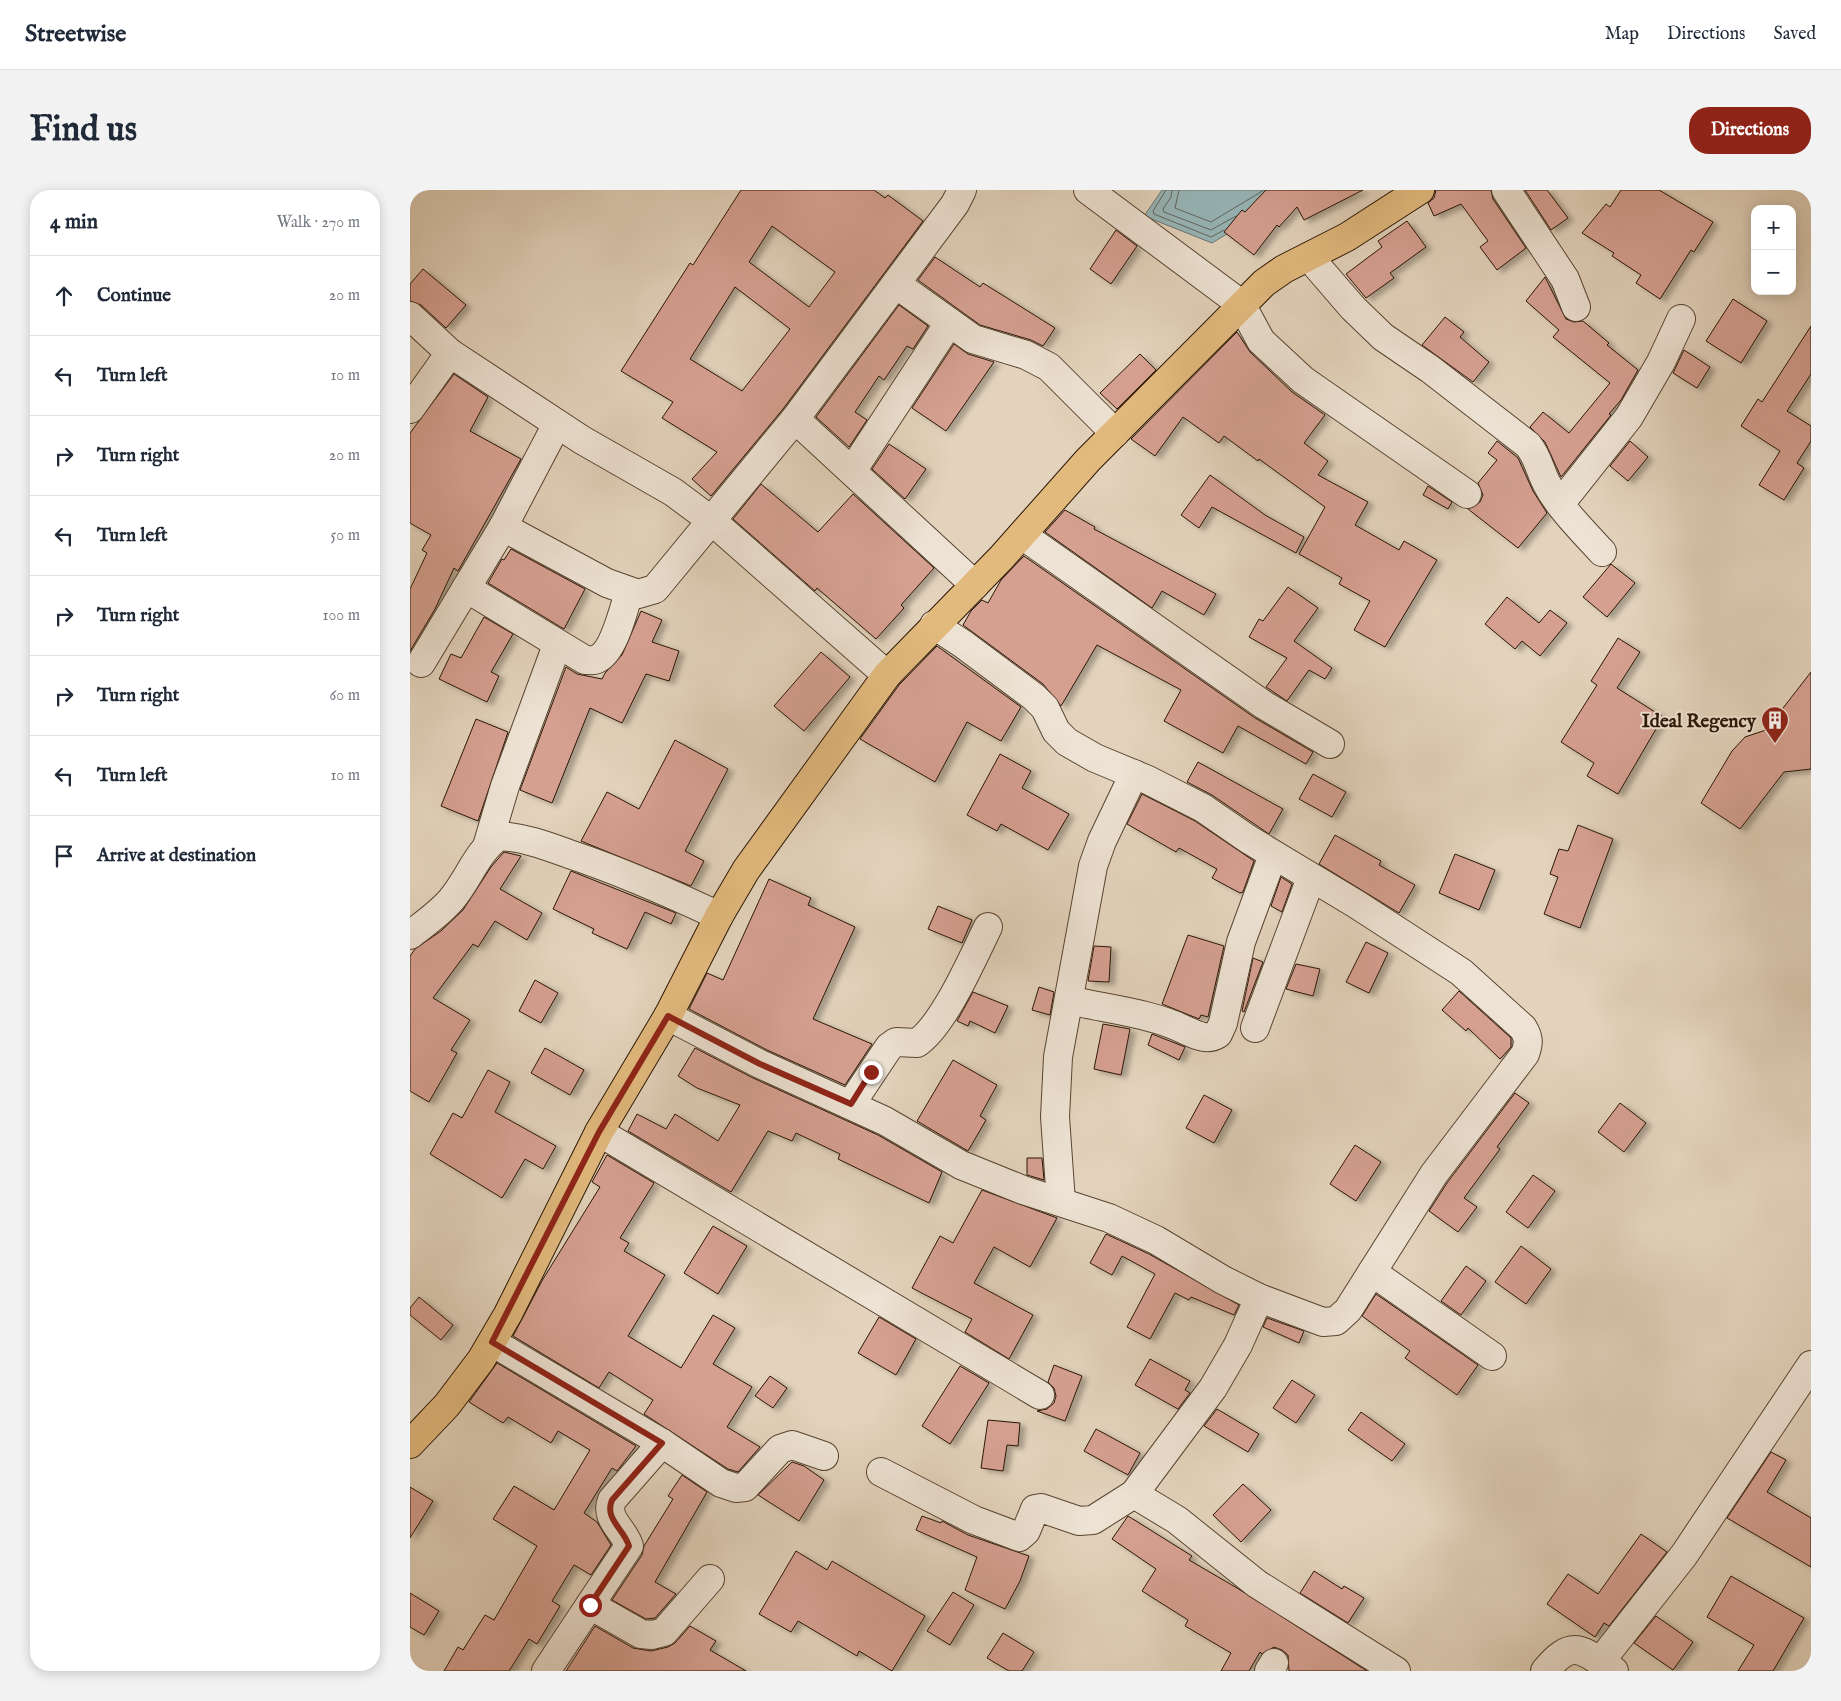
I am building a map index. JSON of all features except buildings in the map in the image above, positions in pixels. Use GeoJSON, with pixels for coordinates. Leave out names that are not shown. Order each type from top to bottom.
{"type":"FeatureCollection","features":[{"type":"Feature","properties":{"kind":"main road"},"geometry":{"type":"LineString","coordinates":[[410,1444],[446,1405],[481,1360],[492,1342],[599,1132],[668,1016],[719,916],[751,862],[887,675],[975,585],[1115,433],[1241,304],[1264,283],[1284,269],[1347,237],[1420,190]]}},
{"type":"Feature","properties":{"kind":"street"},"geometry":{"type":"LineString","coordinates":[[503,527],[582,570],[629,592],[646,593],[655,589],[796,420],[955,204],[962,190]]}},
{"type":"Feature","properties":{"kind":"street"},"geometry":{"type":"LineString","coordinates":[[1088,190],[1241,304],[1261,341],[1280,361],[1304,380],[1467,494]]}},
{"type":"Feature","properties":{"kind":"street"},"geometry":{"type":"LineString","coordinates":[[1506,190],[1565,280],[1576,307]]}},
{"type":"Feature","properties":{"kind":"street"},"geometry":{"type":"LineString","coordinates":[[1309,257],[1353,308],[1383,336],[1430,369],[1528,445],[1536,455],[1547,484],[1560,504],[1602,552]]}},
{"type":"Feature","properties":{"kind":"street"},"geometry":{"type":"LineString","coordinates":[[896,284],[948,323],[973,339],[1026,355],[1049,367],[1115,433]]}},
{"type":"Feature","properties":{"kind":"street"},"geometry":{"type":"LineString","coordinates":[[410,316],[450,353],[557,424],[673,492],[712,521],[887,675]]}},
{"type":"Feature","properties":{"kind":"street"},"geometry":{"type":"LineString","coordinates":[[1560,504],[1629,417],[1661,362],[1682,319]]}},
{"type":"Feature","properties":{"kind":"street"},"geometry":{"type":"LineString","coordinates":[[852,471],[948,323]]}},
{"type":"Feature","properties":{"kind":"street"},"geometry":{"type":"LineString","coordinates":[[410,409],[450,353]]}},
{"type":"Feature","properties":{"kind":"street"},"geometry":{"type":"LineString","coordinates":[[796,420],[975,585]]}},
{"type":"Feature","properties":{"kind":"street"},"geometry":{"type":"LineString","coordinates":[[421,663],[503,527],[557,424]]}},
{"type":"Feature","properties":{"kind":"street"},"geometry":{"type":"LineString","coordinates":[[1022,535],[1264,705],[1330,744]]}},
{"type":"Feature","properties":{"kind":"street"},"geometry":{"type":"LineString","coordinates":[[466,588],[557,645],[585,660],[596,660],[613,640],[629,592]]}},
{"type":"Feature","properties":{"kind":"street"},"geometry":{"type":"LineString","coordinates":[[668,1016],[760,1064],[885,1121],[961,1165],[1023,1190],[1109,1218],[1149,1237],[1259,1298],[1308,1318],[1323,1322],[1336,1321],[1348,1310],[1434,1174],[1524,1054],[1529,1045],[1528,1037],[1523,1028],[1462,972],[1202,808],[1134,774],[1096,758],[1067,742],[1056,731],[1045,708],[1034,697],[969,648],[934,625]]}},
{"type":"Feature","properties":{"kind":"street"},"geometry":{"type":"LineString","coordinates":[[488,844],[505,786],[557,645]]}},
{"type":"Feature","properties":{"kind":"street"},"geometry":{"type":"LineString","coordinates":[[1061,1202],[1055,1117],[1058,1057],[1093,866],[1102,841],[1134,774]]}},
{"type":"Feature","properties":{"kind":"street"},"geometry":{"type":"LineString","coordinates":[[410,935],[437,915],[451,900],[467,878],[477,856],[499,836],[511,836],[563,852],[658,888],[719,916]]}},
{"type":"Feature","properties":{"kind":"street"},"geometry":{"type":"LineString","coordinates":[[1069,1000],[1168,1022],[1207,1038],[1218,1034],[1223,1023],[1241,942],[1273,854]]}},
{"type":"Feature","properties":{"kind":"street"},"geometry":{"type":"LineString","coordinates":[[1255,1028],[1311,878]]}},
{"type":"Feature","properties":{"kind":"street"},"geometry":{"type":"LineString","coordinates":[[851,1104],[889,1047],[896,1042],[917,1043],[931,1030],[964,975],[988,927]]}},
{"type":"Feature","properties":{"kind":"street"},"geometry":{"type":"LineString","coordinates":[[599,1132],[1040,1395]]}},
{"type":"Feature","properties":{"kind":"street"},"geometry":{"type":"LineString","coordinates":[[1372,1272],[1492,1356]]}},
{"type":"Feature","properties":{"kind":"street"},"geometry":{"type":"LineString","coordinates":[[881,1472],[974,1520],[1019,1537],[1026,1531],[1035,1509],[1041,1508],[1079,1521],[1093,1520],[1134,1494],[1213,1388],[1238,1346],[1259,1298]]}},
{"type":"Feature","properties":{"kind":"street"},"geometry":{"type":"LineString","coordinates":[[492,1342],[662,1443],[721,1483],[736,1488],[745,1487],[753,1481],[780,1449],[792,1445],[824,1456]]}},
{"type":"Feature","properties":{"kind":"street"},"geometry":{"type":"LineString","coordinates":[[1546,1671],[1558,1655],[1570,1649],[1582,1651],[1607,1666],[1811,1365]]}},
{"type":"Feature","properties":{"kind":"street"},"geometry":{"type":"LineString","coordinates":[[546,1671],[629,1546],[626,1535],[612,1518],[609,1508],[612,1500],[662,1443]]}},
{"type":"Feature","properties":{"kind":"street"},"geometry":{"type":"LineString","coordinates":[[1134,1494],[1177,1520],[1257,1584],[1396,1671]]}},
{"type":"Feature","properties":{"kind":"street"},"geometry":{"type":"LineString","coordinates":[[590,1605],[641,1634],[652,1635],[664,1632],[710,1579]]}},
{"type":"Feature","properties":{"kind":"water"},"geometry":{"type":"Polygon","coordinates":[[[1162,190],[1300,190],[1212,243],[1144,216],[1162,190]]]}},
{"type":"Feature","properties":{"kind":"place","name":"Ideal Regency"},"geometry":{"type":"Point","coordinates":[1775,744]}},
{"type":"Feature","properties":{"kind":"route"},"geometry":{"type":"LineString","coordinates":[[590,1605],[625,1555],[629,1546],[626,1535],[612,1518],[609,1508],[612,1500],[662,1443],[492,1342],[508,1314],[599,1132],[668,1016],[760,1064],[851,1104],[871,1072]]}}]}
